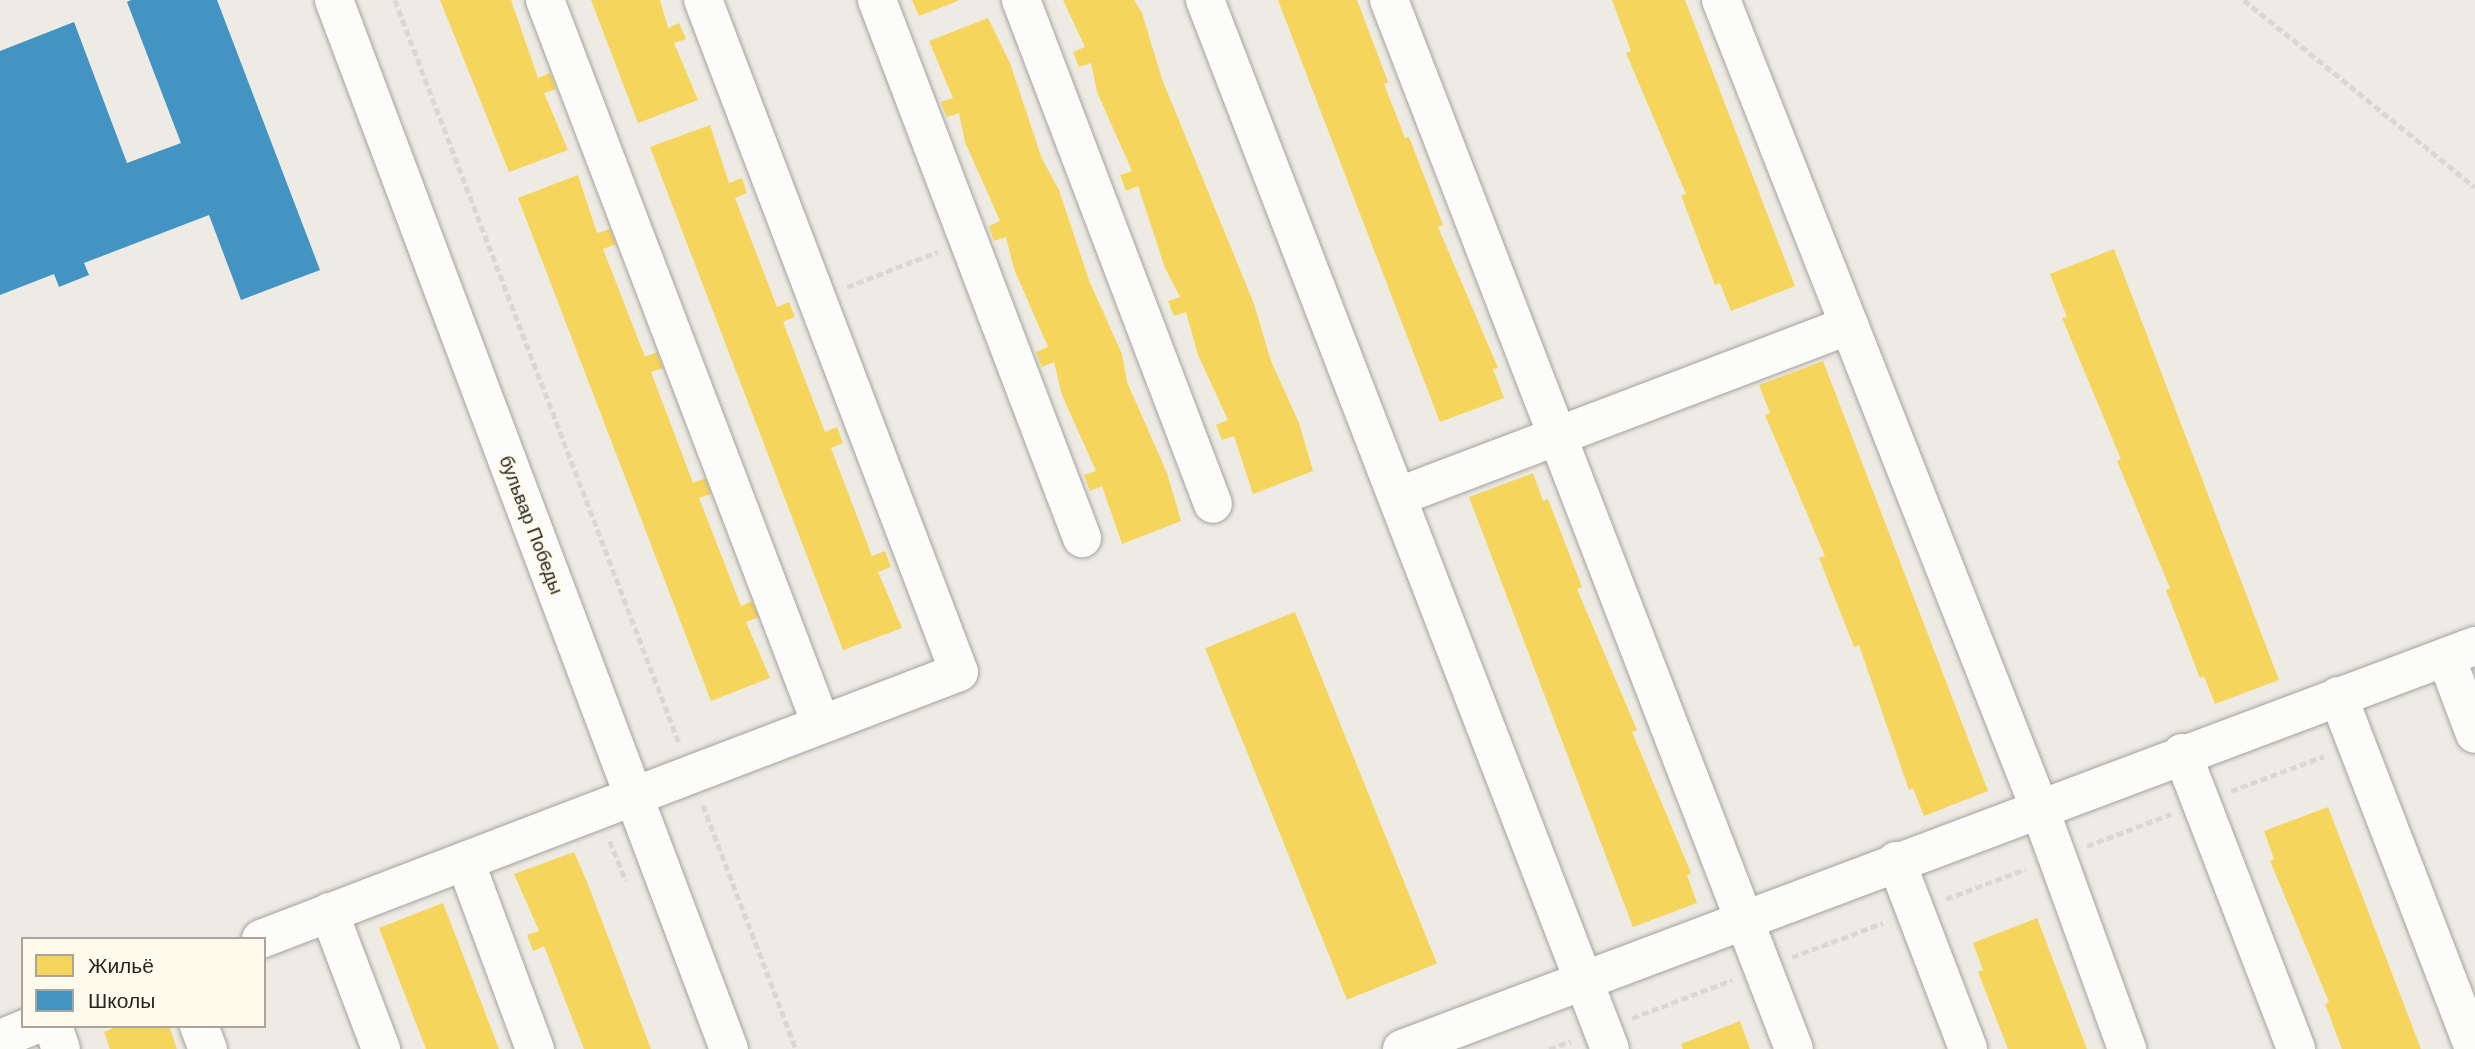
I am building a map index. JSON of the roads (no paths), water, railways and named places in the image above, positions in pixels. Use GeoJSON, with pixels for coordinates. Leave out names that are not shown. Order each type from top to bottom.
{"type":"FeatureCollection","features":[{"type":"Feature","properties":{"kind":"street","name":"бульвар Победы"},"geometry":{"type":"LineString","coordinates":[[334,0],[729,1049]]}},
{"type":"Feature","properties":{"kind":"street"},"geometry":{"type":"LineString","coordinates":[[545,0],[821,724]]}},
{"type":"Feature","properties":{"kind":"street"},"geometry":{"type":"LineString","coordinates":[[266,937],[959,672],[703,0]]}},
{"type":"Feature","properties":{"kind":"street"},"geometry":{"type":"LineString","coordinates":[[877,0],[1082,538]]}},
{"type":"Feature","properties":{"kind":"street"},"geometry":{"type":"LineString","coordinates":[[1021,0],[1213,504]]}},
{"type":"Feature","properties":{"kind":"street"},"geometry":{"type":"LineString","coordinates":[[1205,0],[1606,1039]]}},
{"type":"Feature","properties":{"kind":"street"},"geometry":{"type":"LineString","coordinates":[[1389,0],[1794,1049]]}},
{"type":"Feature","properties":{"kind":"street"},"geometry":{"type":"LineString","coordinates":[[1721,0],[2039,807],[2127,1049]]}},
{"type":"Feature","properties":{"kind":"street"},"geometry":{"type":"LineString","coordinates":[[1397,497],[1849,325]]}},
{"type":"Feature","properties":{"kind":"street"},"geometry":{"type":"LineString","coordinates":[[1415,1047],[1583,979],[2182,753],[2460,652],[2475,734]]}},
{"type":"Feature","properties":{"kind":"street"},"geometry":{"type":"LineString","coordinates":[[2338,696],[2474,1049]]}},
{"type":"Feature","properties":{"kind":"street"},"geometry":{"type":"LineString","coordinates":[[2182,753],[2296,1049]]}},
{"type":"Feature","properties":{"kind":"street"},"geometry":{"type":"LineString","coordinates":[[465,861],[535,1049]]}},
{"type":"Feature","properties":{"kind":"street"},"geometry":{"type":"LineString","coordinates":[[1896,861],[1968,1049]]}},
{"type":"Feature","properties":{"kind":"street"},"geometry":{"type":"LineString","coordinates":[[330,912],[381,1049]]}},
{"type":"Feature","properties":{"kind":"street"},"geometry":{"type":"LineString","coordinates":[[0,1039],[28,1028]]}},
{"type":"Feature","properties":{"kind":"street"},"geometry":{"type":"LineString","coordinates":[[54,1028],[61,1049]]}},
{"type":"Feature","properties":{"kind":"street"},"geometry":{"type":"LineString","coordinates":[[200,1028],[208,1049]]}}]}
